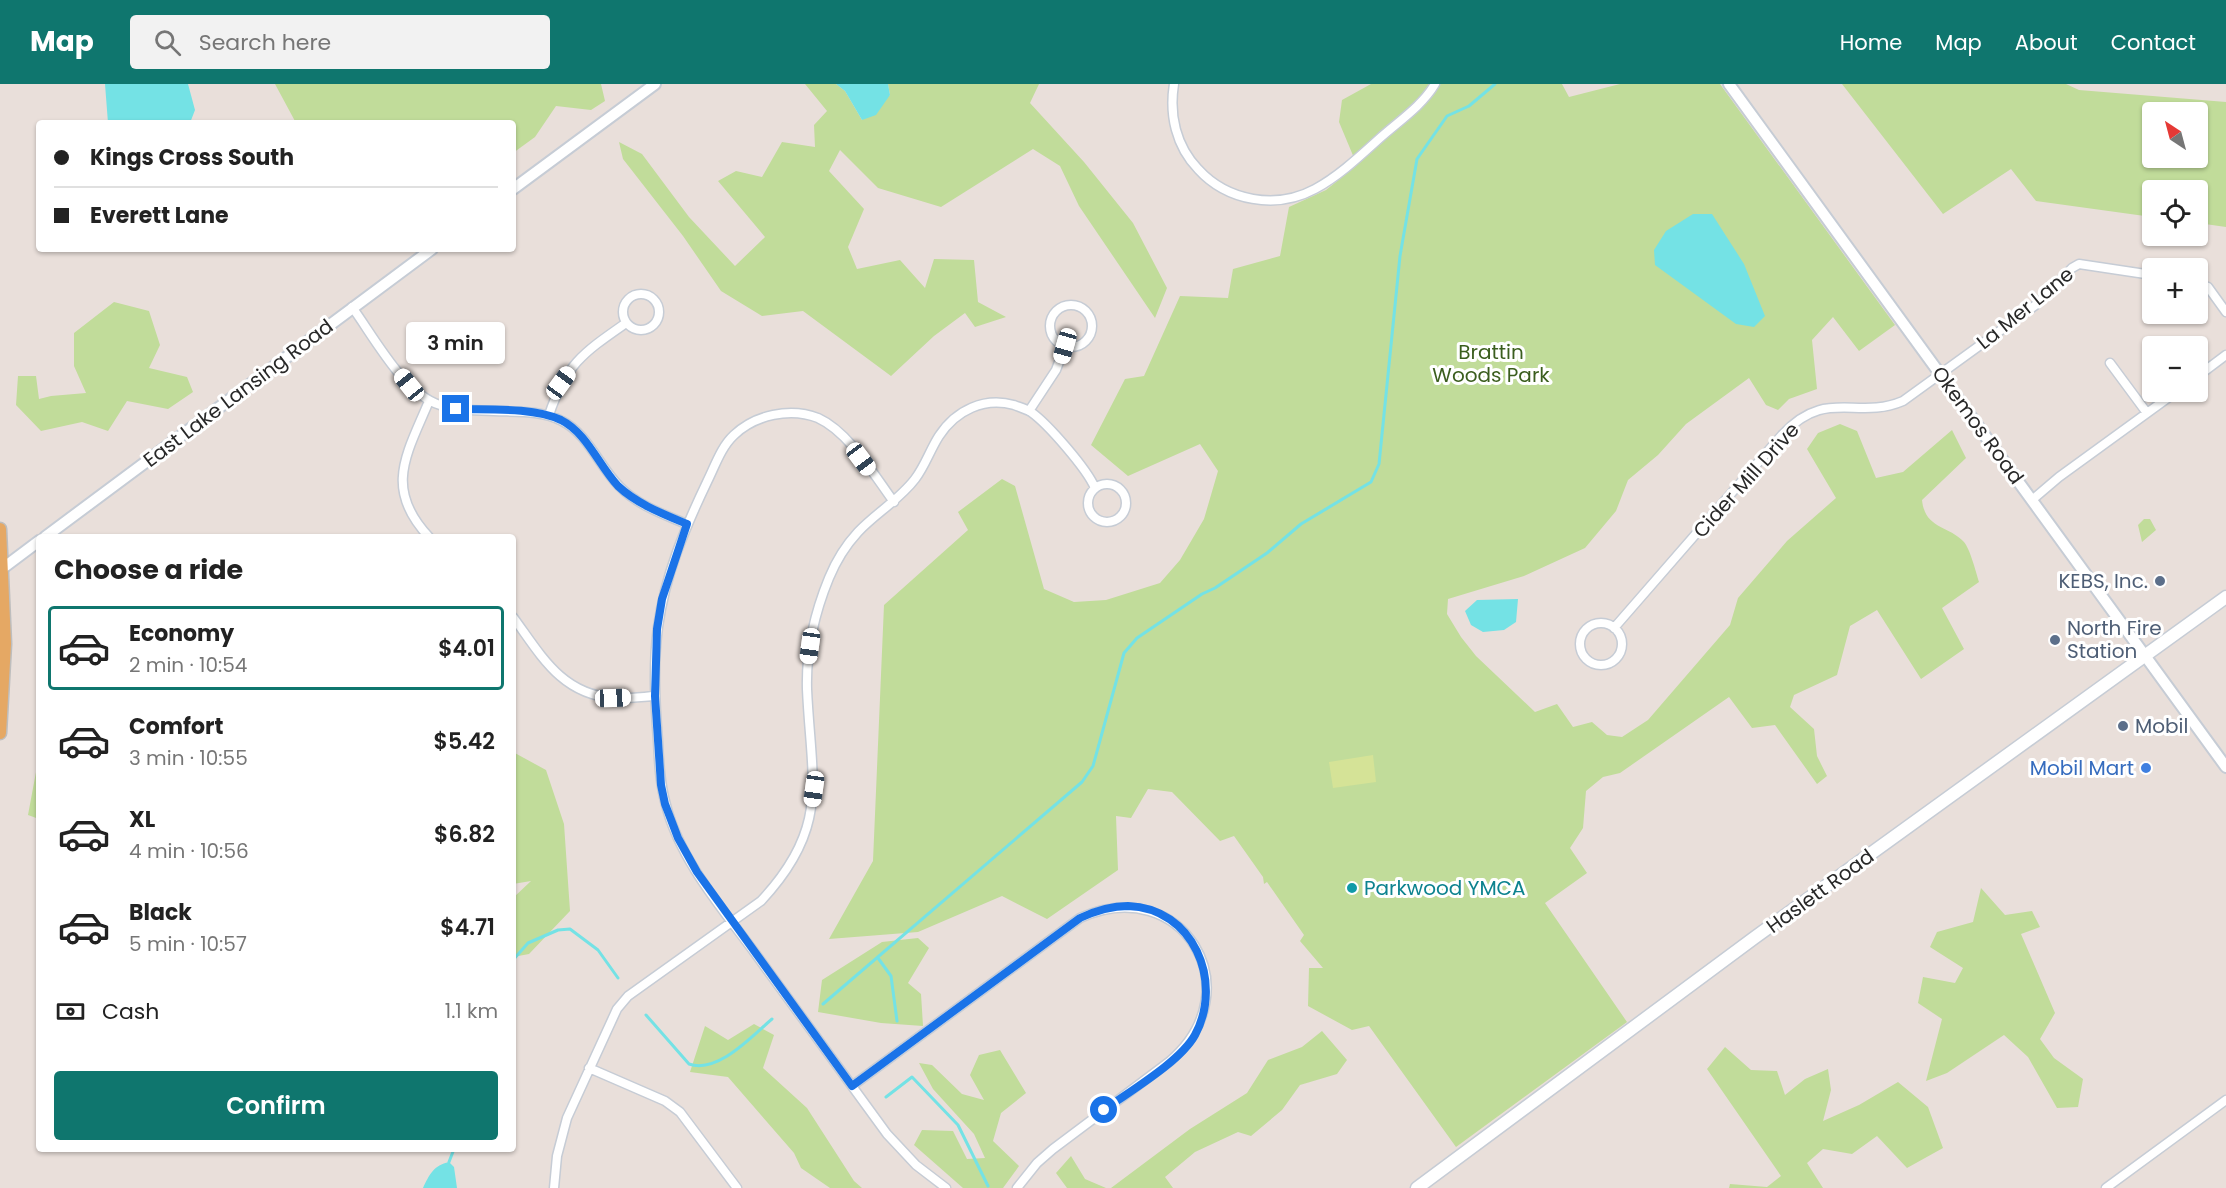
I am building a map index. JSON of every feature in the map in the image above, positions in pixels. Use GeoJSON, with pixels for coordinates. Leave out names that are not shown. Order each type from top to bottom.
{"type":"FeatureCollection","features":[{"type":"Feature","properties":{"kind":"main road"},"geometry":{"type":"LineString","coordinates":[[0,529],[5,644],[0,734]]}},
{"type":"Feature","properties":{"kind":"main road","name":"Haslett Road"},"geometry":{"type":"LineString","coordinates":[[1417,1188],[1754,938],[2226,597]]}},
{"type":"Feature","properties":{"kind":"street"},"geometry":{"type":"LineString","coordinates":[[516,187],[656,84]]}},
{"type":"Feature","properties":{"kind":"street"},"geometry":{"type":"LineString","coordinates":[[1174,84],[1172,102],[1174,125],[1182,146],[1194,165],[1221,188],[1243,197],[1268,201],[1298,196],[1325,183],[1422,102],[1436,84]]}},
{"type":"Feature","properties":{"kind":"street","name":"Okemos Road"},"geometry":{"type":"LineString","coordinates":[[1729,84],[2226,767]]}},
{"type":"Feature","properties":{"kind":"street","name":"East Lake Lansing Road"},"geometry":{"type":"LineString","coordinates":[[49,534],[428,252]]}},
{"type":"Feature","properties":{"kind":"street","name":"La Mer Lane"},"geometry":{"type":"LineString","coordinates":[[1941,374],[2037,304],[2072,268],[2079,264],[2142,273]]}},
{"type":"Feature","properties":{"kind":"street"},"geometry":{"type":"LineString","coordinates":[[2208,287],[2226,312]]}},
{"type":"Feature","properties":{"kind":"street"},"geometry":{"type":"LineString","coordinates":[[644,293],[658,304],[659,316],[653,326],[648,329],[636,329],[626,323],[623,317],[624,305],[632,296],[644,293]]}},
{"type":"Feature","properties":{"kind":"street"},"geometry":{"type":"LineString","coordinates":[[1069,305],[1076,306],[1083,309],[1090,319],[1090,332],[1083,342],[1065,346],[1053,337],[1050,323],[1056,311],[1069,305]]}},
{"type":"Feature","properties":{"kind":"street"},"geometry":{"type":"LineString","coordinates":[[352,308],[409,385],[429,401],[456,409],[528,412],[549,415],[563,421],[576,431],[606,471],[630,496],[644,505],[687,524]]}},
{"type":"Feature","properties":{"kind":"street"},"geometry":{"type":"LineString","coordinates":[[549,415],[561,383],[575,363],[591,347],[626,323]]}},
{"type":"Feature","properties":{"kind":"street"},"geometry":{"type":"LineString","coordinates":[[1029,411],[1056,370],[1065,346]]}},
{"type":"Feature","properties":{"kind":"street"},"geometry":{"type":"LineString","coordinates":[[2208,368],[2226,355]]}},
{"type":"Feature","properties":{"kind":"street"},"geometry":{"type":"LineString","coordinates":[[2110,363],[2147,413]]}},
{"type":"Feature","properties":{"kind":"street","name":"Cider Mill Drive"},"geometry":{"type":"LineString","coordinates":[[1614,628],[1782,435],[1797,421],[1828,408],[1889,406],[1909,397],[1941,374]]}},
{"type":"Feature","properties":{"kind":"street"},"geometry":{"type":"LineString","coordinates":[[426,534],[416,524],[408,510],[402,484],[406,455],[429,401]]}},
{"type":"Feature","properties":{"kind":"street"},"geometry":{"type":"LineString","coordinates":[[2032,500],[2059,477],[2162,402]]}},
{"type":"Feature","properties":{"kind":"street"},"geometry":{"type":"LineString","coordinates":[[554,1188],[557,1156],[563,1132],[589,1068],[622,1002],[761,901],[779,882],[794,860],[806,835],[814,789],[807,687],[812,632],[826,586],[841,553],[858,531],[894,502],[915,479],[939,435],[949,423],[962,412],[976,405],[994,403],[1012,405],[1029,411],[1087,473],[1095,488]]}},
{"type":"Feature","properties":{"kind":"street"},"geometry":{"type":"LineString","coordinates":[[894,502],[849,442],[834,428],[817,418],[797,413],[774,414],[751,422],[734,435],[720,453],[687,524],[662,599],[657,629],[655,696],[661,785],[670,820],[697,872],[732,922],[887,1134],[916,1165],[946,1188]]}},
{"type":"Feature","properties":{"kind":"street"},"geometry":{"type":"LineString","coordinates":[[1107,484],[1113,485],[1123,493],[1126,498],[1125,511],[1117,520],[1104,523],[1093,517],[1088,505],[1095,488],[1107,484]]}},
{"type":"Feature","properties":{"kind":"street"},"geometry":{"type":"LineString","coordinates":[[2,569],[36,543]]}},
{"type":"Feature","properties":{"kind":"street"},"geometry":{"type":"LineString","coordinates":[[516,621],[549,666],[567,683],[586,693],[613,698],[655,696]]}},
{"type":"Feature","properties":{"kind":"street"},"geometry":{"type":"LineString","coordinates":[[1602,623],[1614,628],[1619,634],[1621,647],[1615,659],[1603,665],[1589,662],[1581,651],[1581,638],[1584,631],[1602,623]]}},
{"type":"Feature","properties":{"kind":"street"},"geometry":{"type":"LineString","coordinates":[[852,1086],[1080,918],[1112,907],[1130,906],[1146,910],[1170,921],[1190,940],[1204,966],[1205,1009],[1193,1037],[1183,1051],[1053,1149],[1017,1188]]}},
{"type":"Feature","properties":{"kind":"street"},"geometry":{"type":"LineString","coordinates":[[589,1068],[665,1101],[680,1112],[737,1188]]}},
{"type":"Feature","properties":{"kind":"street"},"geometry":{"type":"LineString","coordinates":[[2106,1188],[2226,1100]]}},
{"type":"Feature","properties":{"kind":"green space"},"geometry":{"type":"Polygon","coordinates":[[[275,84],[601,84],[605,101],[591,110],[556,106],[535,137],[516,151],[516,120],[294,120],[275,84]]]}},
{"type":"Feature","properties":{"kind":"green space"},"geometry":{"type":"Polygon","coordinates":[[[805,84],[836,84],[845,91],[862,120],[890,95],[888,84],[1039,84],[1030,103],[1084,162],[1133,223],[1167,288],[1155,318],[1079,206],[1060,166],[1033,149],[941,207],[878,188],[840,150],[829,171],[864,209],[848,247],[857,269],[900,260],[925,288],[934,259],[974,260],[978,302],[1006,317],[975,327],[965,313],[934,336],[891,376],[803,311],[762,316],[721,291],[683,236],[623,159],[619,142],[642,154],[689,217],[735,266],[765,237],[718,181],[736,171],[762,177],[782,142],[815,147],[814,125],[827,111],[805,84]]]}},
{"type":"Feature","properties":{"kind":"green space","name":"Brattin Woods Park"},"geometry":{"type":"Polygon","coordinates":[[[1371,84],[1562,84],[1569,97],[1620,84],[1720,84],[1895,325],[1859,351],[1833,317],[1812,340],[1817,389],[1789,399],[1778,410],[1766,405],[1749,378],[1686,424],[1658,455],[1628,480],[1616,511],[1585,548],[1524,576],[1448,599],[1447,614],[1461,637],[1476,656],[1535,712],[1557,704],[1573,727],[1592,722],[1607,735],[1622,737],[1648,720],[1730,625],[1738,598],[1787,541],[1836,498],[1807,449],[1818,433],[1840,424],[1857,431],[1876,478],[1903,472],[1952,430],[1966,458],[1922,500],[1924,509],[1932,522],[1964,542],[1971,555],[1979,582],[1942,608],[1964,649],[1921,679],[1877,610],[1850,626],[1837,675],[1794,695],[1790,707],[1814,729],[1817,756],[1827,776],[1817,784],[1775,725],[1752,728],[1729,697],[1620,773],[1603,777],[1586,791],[1583,828],[1570,848],[1587,873],[1545,903],[1627,1022],[1456,1147],[1369,1026],[1352,1030],[1308,1006],[1309,968],[1323,968],[1300,941],[1304,935],[1267,882],[1264,884],[1263,877],[1234,836],[1220,841],[1172,792],[1148,789],[1131,818],[1116,816],[1118,870],[1047,919],[1002,896],[918,932],[829,939],[873,861],[884,605],[968,530],[958,512],[1002,479],[1015,486],[1044,589],[1074,602],[1106,600],[1160,583],[1180,560],[1204,519],[1218,471],[1200,444],[1128,476],[1091,445],[1125,379],[1144,376],[1180,296],[1228,298],[1233,269],[1280,256],[1289,207],[1326,190],[1357,165],[1339,122],[1342,100],[1371,84]]]}},
{"type":"Feature","properties":{"kind":"green space"},"geometry":{"type":"Polygon","coordinates":[[[1842,84],[2066,84],[2079,90],[2226,102],[2226,227],[2208,224],[2208,180],[2142,180],[2142,216],[2036,201],[2011,169],[1943,214],[1842,84]]]}},
{"type":"Feature","properties":{"kind":"green space"},"geometry":{"type":"Polygon","coordinates":[[[114,302],[149,311],[160,345],[149,368],[187,377],[193,392],[168,409],[127,401],[108,431],[82,422],[41,431],[16,405],[18,376],[36,376],[39,399],[86,393],[74,366],[74,333],[114,302]]]}},
{"type":"Feature","properties":{"kind":"green space"},"geometry":{"type":"Polygon","coordinates":[[[2144,519],[2150,519],[2156,530],[2142,542],[2138,525],[2144,519]]]}},
{"type":"Feature","properties":{"kind":"green space"},"geometry":{"type":"Polygon","coordinates":[[[516,754],[546,770],[564,824],[570,911],[529,954],[516,956],[516,895],[531,881],[516,884],[516,754]]]}},
{"type":"Feature","properties":{"kind":"green space"},"geometry":{"type":"Polygon","coordinates":[[[1373,755],[1376,782],[1333,788],[1329,762],[1373,755]]]}},
{"type":"Feature","properties":{"kind":"green space"},"geometry":{"type":"Polygon","coordinates":[[[36,772],[36,818],[28,815],[36,772]]]}},
{"type":"Feature","properties":{"kind":"green space"},"geometry":{"type":"Polygon","coordinates":[[[1981,888],[2005,915],[2032,911],[2040,927],[2021,934],[2055,1013],[2040,1039],[2054,1058],[2083,1079],[2078,1107],[2057,1108],[2028,1057],[2004,1035],[1947,1073],[1926,1081],[1942,1019],[1918,1003],[1923,977],[1955,983],[1963,968],[1930,947],[1937,932],[1973,922],[1981,888]]]}},
{"type":"Feature","properties":{"kind":"green space"},"geometry":{"type":"Polygon","coordinates":[[[918,938],[929,948],[908,983],[921,994],[923,1026],[881,1023],[818,1012],[822,980],[882,942],[918,938]]]}},
{"type":"Feature","properties":{"kind":"green space"},"geometry":{"type":"Polygon","coordinates":[[[754,1024],[774,1035],[763,1068],[807,1108],[854,1181],[862,1188],[830,1188],[801,1168],[794,1153],[728,1077],[690,1072],[705,1026],[728,1040],[754,1024]]]}},
{"type":"Feature","properties":{"kind":"green space"},"geometry":{"type":"Polygon","coordinates":[[[1322,1031],[1347,1060],[1337,1074],[1300,1085],[1282,1110],[1251,1136],[1238,1132],[1195,1152],[1165,1177],[1173,1188],[1111,1188],[1190,1129],[1247,1093],[1268,1060],[1302,1047],[1322,1031]]]}},
{"type":"Feature","properties":{"kind":"green space"},"geometry":{"type":"Polygon","coordinates":[[[1725,1047],[1751,1070],[1777,1071],[1785,1095],[1805,1079],[1828,1069],[1831,1090],[1823,1121],[1859,1105],[1898,1082],[1928,1107],[1943,1148],[1907,1168],[1877,1136],[1852,1154],[1823,1149],[1807,1163],[1823,1188],[1729,1188],[1730,1184],[1767,1187],[1781,1176],[1707,1069],[1725,1047]]]}},
{"type":"Feature","properties":{"kind":"green space"},"geometry":{"type":"Polygon","coordinates":[[[1000,1050],[1026,1093],[1001,1113],[993,1141],[1019,1166],[1003,1188],[963,1188],[914,1145],[922,1130],[953,1131],[967,1159],[985,1158],[974,1134],[933,1089],[919,1063],[932,1065],[962,1094],[984,1100],[970,1075],[979,1055],[1000,1050]]]}},
{"type":"Feature","properties":{"kind":"green space"},"geometry":{"type":"Polygon","coordinates":[[[1071,1156],[1085,1179],[1106,1188],[1067,1188],[1056,1173],[1071,1156]]]}},
{"type":"Feature","properties":{"kind":"water"},"geometry":{"type":"Polygon","coordinates":[[[105,84],[188,84],[195,110],[191,120],[108,120],[105,84]]]}},
{"type":"Feature","properties":{"kind":"water"},"geometry":{"type":"Polygon","coordinates":[[[836,84],[888,84],[890,95],[876,115],[862,120],[845,91],[836,84]]]}},
{"type":"Feature","properties":{"kind":"water"},"geometry":{"type":"Polygon","coordinates":[[[1693,214],[1712,214],[1744,264],[1765,316],[1754,327],[1736,324],[1655,265],[1654,250],[1666,231],[1693,214]]]}},
{"type":"Feature","properties":{"kind":"water"},"geometry":{"type":"Polygon","coordinates":[[[1518,599],[1516,622],[1504,630],[1483,632],[1471,625],[1465,611],[1477,600],[1518,599]]]}},
{"type":"Feature","properties":{"kind":"water"},"geometry":{"type":"Polygon","coordinates":[[[449,1162],[454,1167],[457,1188],[423,1188],[433,1171],[449,1162]]]}},
{"type":"Feature","properties":{"kind":"waterway"},"geometry":{"type":"LineString","coordinates":[[823,1004],[1082,782],[1093,766],[1124,653],[1137,638],[1267,553],[1301,524],[1371,482],[1379,464],[1400,256],[1417,159],[1447,116],[1469,106],[1495,84]]}},
{"type":"Feature","properties":{"kind":"waterway"},"geometry":{"type":"LineString","coordinates":[[516,957],[528,943],[558,930],[570,929],[598,950],[618,978]]}},
{"type":"Feature","properties":{"kind":"waterway"},"geometry":{"type":"LineString","coordinates":[[878,958],[891,976],[897,1021]]}},
{"type":"Feature","properties":{"kind":"waterway"},"geometry":{"type":"LineString","coordinates":[[646,1015],[689,1064],[700,1066],[711,1064],[734,1052],[772,1019]]}},
{"type":"Feature","properties":{"kind":"waterway"},"geometry":{"type":"LineString","coordinates":[[886,1097],[912,1077],[958,1125],[988,1186]]}},
{"type":"Feature","properties":{"kind":"waterway"},"geometry":{"type":"LineString","coordinates":[[449,1162],[453,1152]]}},
{"type":"Feature","properties":{"kind":"place","name":"KEBS, Inc."},"geometry":{"type":"Point","coordinates":[2160,581]}},
{"type":"Feature","properties":{"kind":"place","name":"North Fire Station"},"geometry":{"type":"Point","coordinates":[2055,640]}},
{"type":"Feature","properties":{"kind":"place","name":"Mobil"},"geometry":{"type":"Point","coordinates":[2123,726]}},
{"type":"Feature","properties":{"kind":"place","name":"Mobil Mart"},"geometry":{"type":"Point","coordinates":[2146,768]}},
{"type":"Feature","properties":{"kind":"place","name":"Parkwood YMCA"},"geometry":{"type":"Point","coordinates":[1352,888]}},
{"type":"Feature","properties":{"kind":"route"},"geometry":{"type":"LineString","coordinates":[[456,409],[528,412],[549,415],[563,421],[576,431],[618,486],[630,496],[644,505],[687,524],[662,599],[657,629],[655,696],[661,785],[665,804],[678,838],[697,872],[852,1086],[1080,918],[1112,907],[1130,906],[1157,914],[1181,930],[1198,952],[1204,966],[1206,995],[1205,1009],[1200,1024],[1183,1051],[1104,1110]]}}]}
